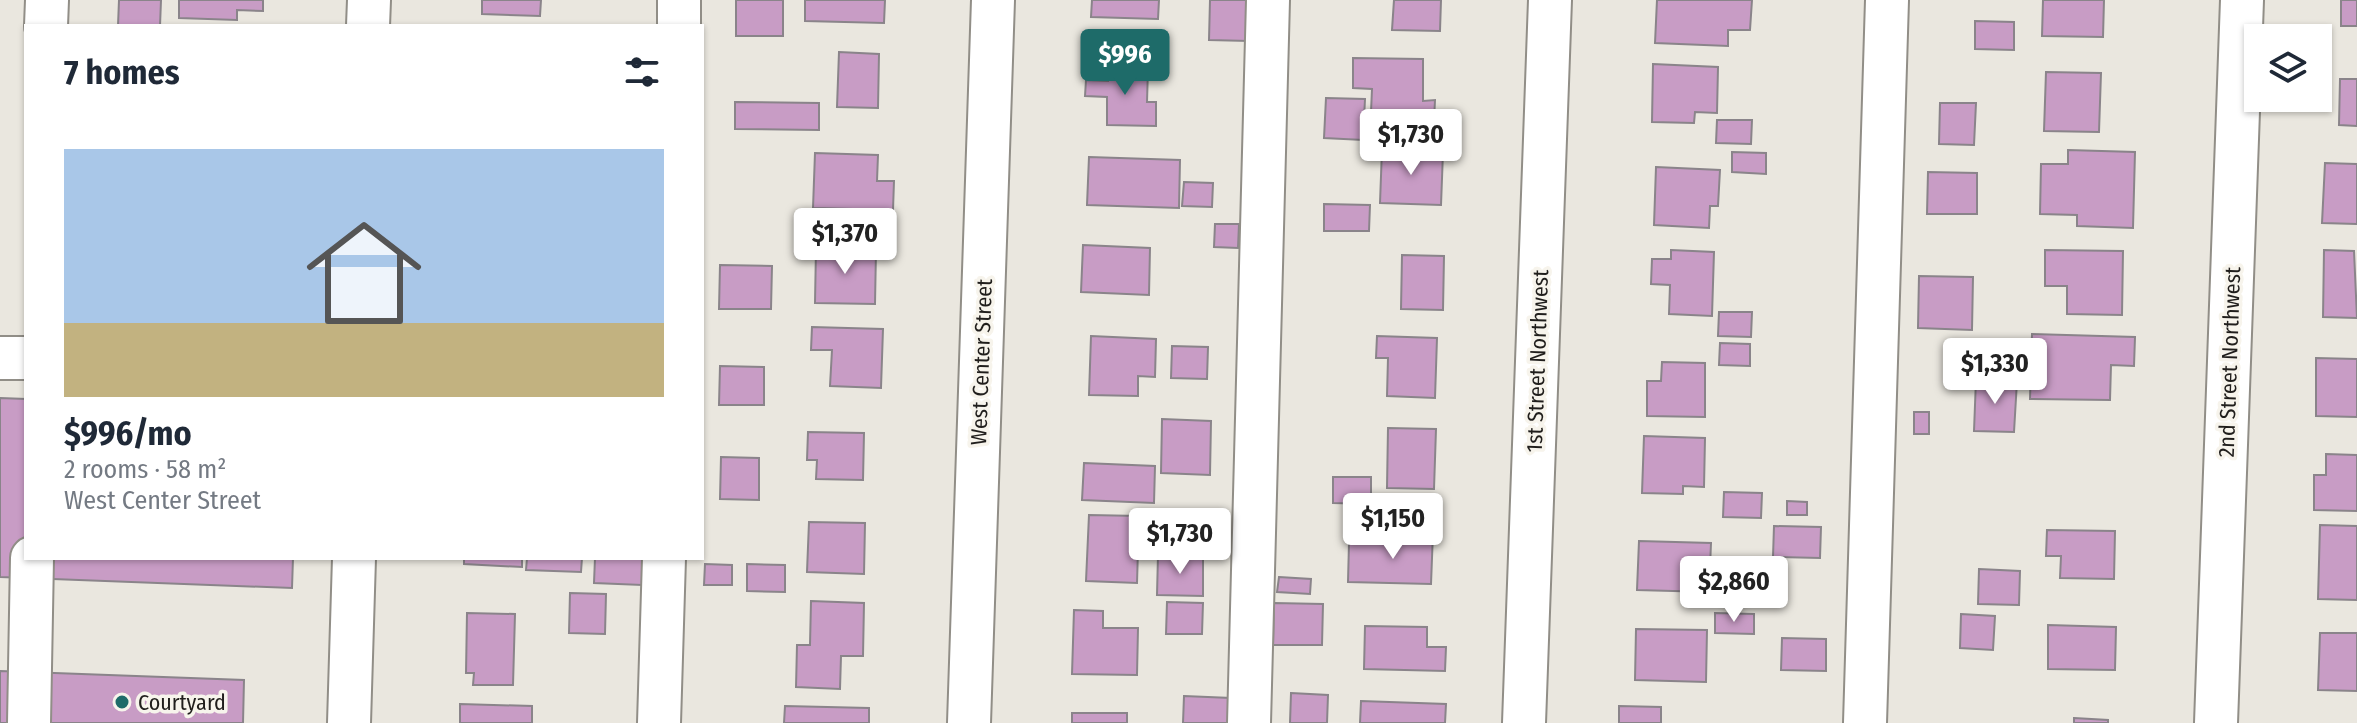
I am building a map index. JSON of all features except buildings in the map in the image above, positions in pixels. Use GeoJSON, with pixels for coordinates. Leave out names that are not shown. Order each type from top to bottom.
{"type":"FeatureCollection","features":[{"type":"Feature","properties":{"kind":"street"},"geometry":{"type":"LineString","coordinates":[[46,24],[47,0]]}},
{"type":"Feature","properties":{"kind":"street"},"geometry":{"type":"LineString","coordinates":[[368,24],[369,0]]}},
{"type":"Feature","properties":{"kind":"street"},"geometry":{"type":"LineString","coordinates":[[679,0],[679,24]]}},
{"type":"Feature","properties":{"kind":"street","name":"West Center Street"},"geometry":{"type":"LineString","coordinates":[[969,723],[993,0]]}},
{"type":"Feature","properties":{"kind":"street"},"geometry":{"type":"LineString","coordinates":[[1249,723],[1268,0]]}},
{"type":"Feature","properties":{"kind":"street","name":"1st Street Northwest"},"geometry":{"type":"LineString","coordinates":[[1524,723],[1550,0]]}},
{"type":"Feature","properties":{"kind":"street"},"geometry":{"type":"LineString","coordinates":[[1865,723],[1887,0]]}},
{"type":"Feature","properties":{"kind":"street","name":"2nd Street Northwest"},"geometry":{"type":"LineString","coordinates":[[2216,723],[2242,0]]}},
{"type":"Feature","properties":{"kind":"street"},"geometry":{"type":"LineString","coordinates":[[0,358],[24,358]]}},
{"type":"Feature","properties":{"kind":"street"},"geometry":{"type":"LineString","coordinates":[[29,723],[32,560]]}},
{"type":"Feature","properties":{"kind":"street"},"geometry":{"type":"LineString","coordinates":[[349,723],[354,560]]}},
{"type":"Feature","properties":{"kind":"street"},"geometry":{"type":"LineString","coordinates":[[659,723],[664,560]]}},
{"type":"Feature","properties":{"kind":"place","name":"Courtyard"},"geometry":{"type":"Point","coordinates":[122,702]}}]}
